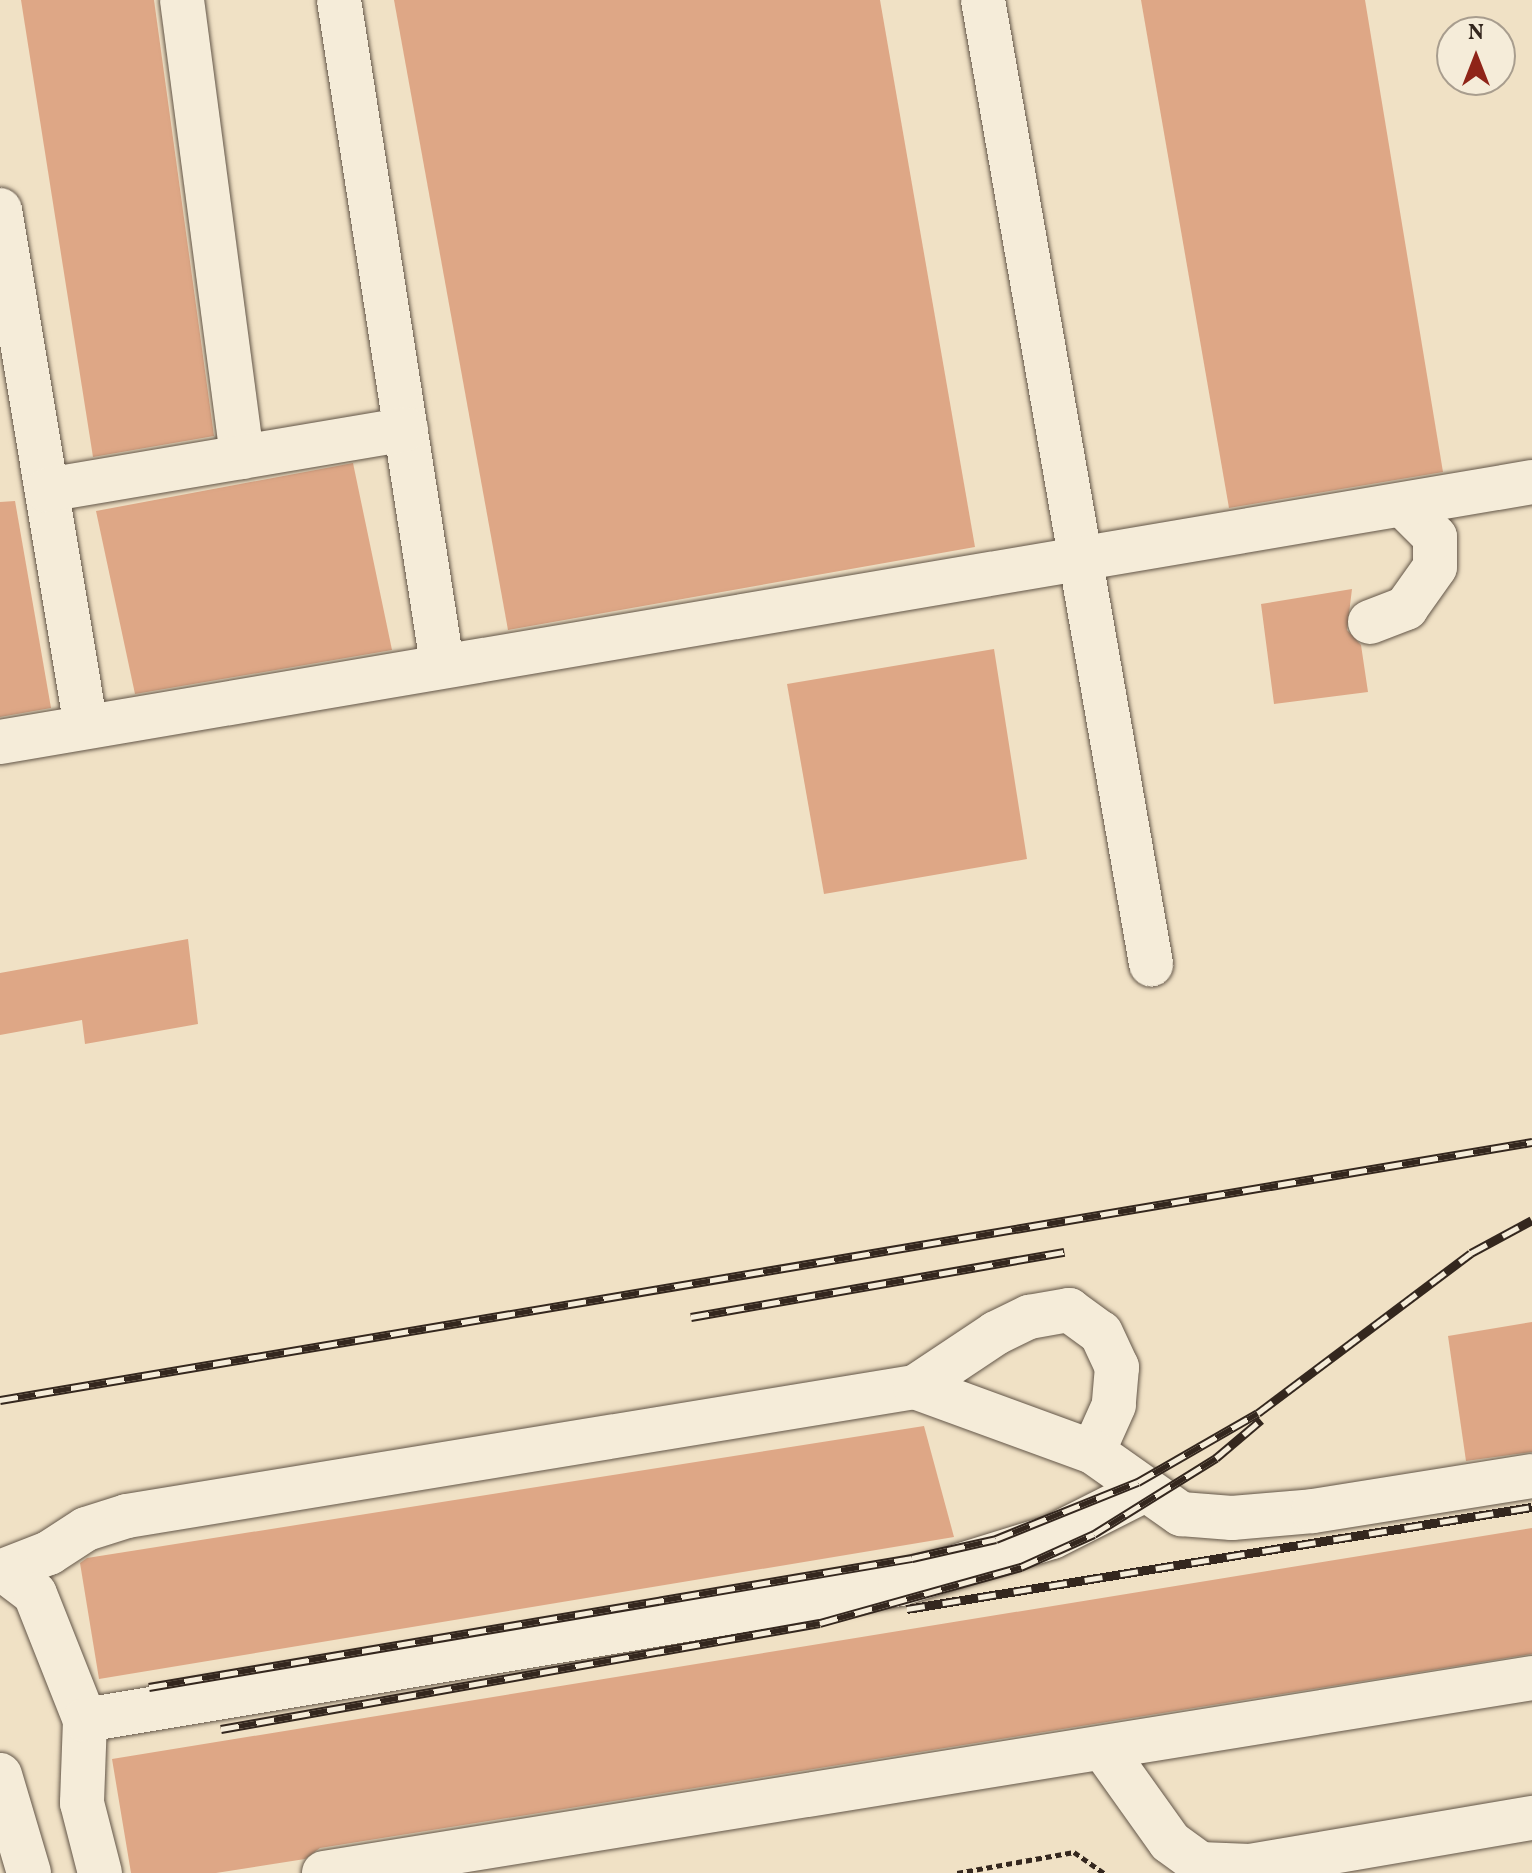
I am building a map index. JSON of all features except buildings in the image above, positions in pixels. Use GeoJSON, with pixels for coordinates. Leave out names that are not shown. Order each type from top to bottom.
{"type":"FeatureCollection","features":[{"type":"Feature","properties":{"kind":"lane"},"geometry":{"type":"LineString","coordinates":[[182,0],[242,457]]}},
{"type":"Feature","properties":{"kind":"lane"},"geometry":{"type":"LineString","coordinates":[[339,0],[442,664]]}},
{"type":"Feature","properties":{"kind":"lane"},"geometry":{"type":"LineString","coordinates":[[983,0],[1151,964]]}},
{"type":"Feature","properties":{"kind":"lane"},"geometry":{"type":"LineString","coordinates":[[0,210],[86,727]]}},
{"type":"Feature","properties":{"kind":"lane"},"geometry":{"type":"LineString","coordinates":[[47,490],[406,429]]}},
{"type":"Feature","properties":{"kind":"lane"},"geometry":{"type":"LineString","coordinates":[[0,742],[442,664],[1081,561],[1532,482]]}},
{"type":"Feature","properties":{"kind":"lane"},"geometry":{"type":"LineString","coordinates":[[1370,622],[1406,608],[1435,567],[1435,537],[1403,505]]}},
{"type":"Feature","properties":{"kind":"lane"},"geometry":{"type":"LineString","coordinates":[[100,1873],[82,1803],[85,1720],[35,1594],[3,1572],[86,1529],[127,1516],[915,1387],[996,1333],[1029,1317],[1069,1310],[1101,1333],[1117,1367],[1114,1405],[1093,1452]]}},
{"type":"Feature","properties":{"kind":"lane"},"geometry":{"type":"LineString","coordinates":[[915,1387],[1093,1452],[1181,1514],[1232,1518],[1532,1476]]}},
{"type":"Feature","properties":{"kind":"lane"},"geometry":{"type":"LineString","coordinates":[[85,1720],[900,1584],[1052,1537],[1145,1490]]}},
{"type":"Feature","properties":{"kind":"lane"},"geometry":{"type":"LineString","coordinates":[[324,1873],[1532,1678]]}},
{"type":"Feature","properties":{"kind":"lane"},"geometry":{"type":"LineString","coordinates":[[1103,1748],[1166,1858],[1200,1864],[1250,1866],[1532,1818]]}},
{"type":"Feature","properties":{"kind":"lane"},"geometry":{"type":"LineString","coordinates":[[0,1775],[29,1873]]}},
{"type":"Feature","properties":{"kind":"path"},"geometry":{"type":"LineString","coordinates":[[957,1873],[1074,1852],[1104,1873]]}},
{"type":"Feature","properties":{"kind":"railway"},"geometry":{"type":"LineString","coordinates":[[0,1400],[1532,1142]]}},
{"type":"Feature","properties":{"kind":"railway"},"geometry":{"type":"LineString","coordinates":[[149,1687],[912,1558],[996,1539],[1138,1482],[1258,1413],[1471,1253],[1532,1220]]}},
{"type":"Feature","properties":{"kind":"railway"},"geometry":{"type":"LineString","coordinates":[[691,1317],[1064,1252]]}},
{"type":"Feature","properties":{"kind":"railway"},"geometry":{"type":"LineString","coordinates":[[221,1729],[820,1623],[1021,1567],[1094,1534],[1216,1458],[1261,1420]]}},
{"type":"Feature","properties":{"kind":"railway"},"geometry":{"type":"LineString","coordinates":[[907,1609],[1532,1507]]}}]}
